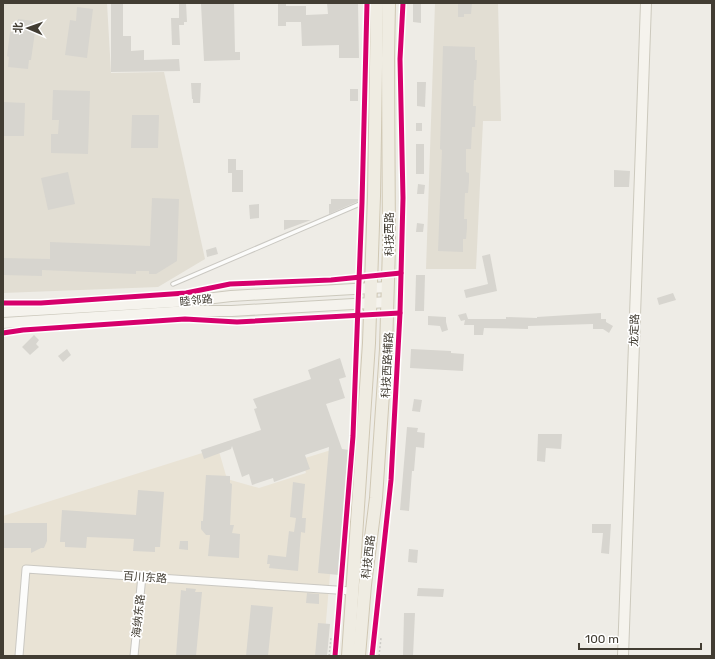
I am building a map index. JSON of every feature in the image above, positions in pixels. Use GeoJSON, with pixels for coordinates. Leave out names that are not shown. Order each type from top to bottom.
{"type":"FeatureCollection","features":[{"type":"Feature","properties":{"kind":"main road","name":"科技西路"},"geometry":{"type":"LineString","coordinates":[[348,656],[371,288],[378,3]]}},
{"type":"Feature","properties":{"kind":"main road","name":"科技西路"},"geometry":{"type":"LineString","coordinates":[[359,656],[365,585],[376,498],[386,349],[388,302],[390,3]]}},
{"type":"Feature","properties":{"kind":"street","name":"龙定路"},"geometry":{"type":"LineString","coordinates":[[623,656],[646,3]]}},
{"type":"Feature","properties":{"kind":"street","name":"睦邻路"},"geometry":{"type":"LineString","coordinates":[[3,312],[182,302],[231,296],[388,287]]}},
{"type":"Feature","properties":{"kind":"street","name":"睦邻路"},"geometry":{"type":"LineString","coordinates":[[3,323],[189,311],[232,311],[388,302]]}},
{"type":"Feature","properties":{"kind":"street","name":"百川东路"},"geometry":{"type":"LineString","coordinates":[[19,656],[26,568],[351,591]]}},
{"type":"Feature","properties":{"kind":"street","name":"海纳东路"},"geometry":{"type":"LineString","coordinates":[[134,656],[142,576]]}},
{"type":"Feature","properties":{"kind":"lane"},"geometry":{"type":"LineString","coordinates":[[173,284],[362,203]]}},
{"type":"Feature","properties":{"kind":"path"},"geometry":{"type":"LineString","coordinates":[[336,649],[337,635]]}},
{"type":"Feature","properties":{"kind":"path"},"geometry":{"type":"LineString","coordinates":[[329,656],[331,638]]}},
{"type":"Feature","properties":{"kind":"path"},"geometry":{"type":"LineString","coordinates":[[379,656],[380,638]]}},
{"type":"Feature","properties":{"kind":"shaded area"},"geometry":{"type":"Polygon","coordinates":[[[3,3],[107,3],[111,73],[164,72],[205,259],[158,287],[3,293],[3,3]]]}},
{"type":"Feature","properties":{"kind":"shaded area"},"geometry":{"type":"Polygon","coordinates":[[[435,3],[498,3],[501,121],[483,121],[476,269],[426,269],[435,3]]]}},
{"type":"Feature","properties":{"kind":"shaded area"},"geometry":{"type":"Polygon","coordinates":[[[341,447],[323,656],[3,656],[3,516],[218,448],[227,479],[259,488],[306,473],[302,459],[341,447]]]}},
{"type":"Feature","properties":{"kind":"building"},"geometry":{"type":"Polygon","coordinates":[[[111,3],[123,3],[123,36],[131,36],[131,51],[144,50],[144,60],[179,59],[180,71],[111,72],[111,3]]]}},
{"type":"Feature","properties":{"kind":"building"},"geometry":{"type":"Polygon","coordinates":[[[179,3],[186,3],[187,22],[184,22],[184,25],[179,25],[180,45],[172,45],[171,18],[179,18],[179,3]]]}},
{"type":"Feature","properties":{"kind":"building"},"geometry":{"type":"Polygon","coordinates":[[[234,3],[235,52],[240,52],[240,60],[204,61],[201,4],[234,3]]]}},
{"type":"Feature","properties":{"kind":"building"},"geometry":{"type":"Polygon","coordinates":[[[278,3],[286,3],[286,6],[306,6],[306,15],[328,14],[327,3],[358,3],[359,58],[339,58],[339,45],[302,46],[301,22],[286,22],[286,26],[278,26],[278,3]]]}},
{"type":"Feature","properties":{"kind":"building"},"geometry":{"type":"Polygon","coordinates":[[[413,3],[421,3],[421,23],[413,22],[413,3]]]}},
{"type":"Feature","properties":{"kind":"building"},"geometry":{"type":"Polygon","coordinates":[[[458,3],[472,3],[471,14],[464,14],[464,17],[458,17],[458,3]]]}},
{"type":"Feature","properties":{"kind":"building"},"geometry":{"type":"Polygon","coordinates":[[[77,7],[93,9],[87,58],[65,55],[70,20],[76,21],[77,7]]]}},
{"type":"Feature","properties":{"kind":"building"},"geometry":{"type":"Polygon","coordinates":[[[18,19],[33,21],[32,32],[35,32],[31,60],[29,60],[28,69],[8,67],[9,57],[7,56],[10,32],[17,32],[18,19]]]}},
{"type":"Feature","properties":{"kind":"building"},"geometry":{"type":"Polygon","coordinates":[[[443,46],[475,47],[475,60],[477,60],[476,80],[474,80],[473,106],[476,106],[475,127],[472,127],[471,149],[466,149],[466,172],[469,173],[469,181],[468,193],[465,193],[464,219],[467,219],[467,228],[466,239],[463,239],[463,252],[438,251],[442,150],[440,149],[443,46]]]}},
{"type":"Feature","properties":{"kind":"building"},"geometry":{"type":"Polygon","coordinates":[[[417,82],[426,82],[425,107],[417,106],[417,82]]]}},
{"type":"Feature","properties":{"kind":"building"},"geometry":{"type":"Polygon","coordinates":[[[191,83],[201,83],[200,103],[193,103],[191,83]]]}},
{"type":"Feature","properties":{"kind":"building"},"geometry":{"type":"Polygon","coordinates":[[[350,89],[358,89],[358,101],[350,101],[350,89]]]}},
{"type":"Feature","properties":{"kind":"building"},"geometry":{"type":"Polygon","coordinates":[[[53,90],[90,91],[88,154],[51,153],[51,134],[58,134],[59,120],[52,120],[53,90]]]}},
{"type":"Feature","properties":{"kind":"building"},"geometry":{"type":"Polygon","coordinates":[[[3,102],[25,103],[24,136],[3,136],[3,102]]]}},
{"type":"Feature","properties":{"kind":"building"},"geometry":{"type":"Polygon","coordinates":[[[132,115],[159,115],[158,148],[131,148],[132,115]]]}},
{"type":"Feature","properties":{"kind":"building"},"geometry":{"type":"Polygon","coordinates":[[[416,123],[422,123],[422,131],[416,131],[416,123]]]}},
{"type":"Feature","properties":{"kind":"building"},"geometry":{"type":"Polygon","coordinates":[[[416,144],[424,144],[424,174],[416,174],[416,144]]]}},
{"type":"Feature","properties":{"kind":"building"},"geometry":{"type":"Polygon","coordinates":[[[228,159],[236,159],[236,170],[243,170],[243,192],[232,192],[232,173],[228,173],[228,159]]]}},
{"type":"Feature","properties":{"kind":"building"},"geometry":{"type":"Polygon","coordinates":[[[614,170],[630,171],[629,187],[614,187],[614,170]]]}},
{"type":"Feature","properties":{"kind":"building"},"geometry":{"type":"Polygon","coordinates":[[[68,172],[75,204],[48,210],[41,178],[68,172]]]}},
{"type":"Feature","properties":{"kind":"building"},"geometry":{"type":"Polygon","coordinates":[[[418,184],[425,185],[424,194],[417,194],[418,184]]]}},
{"type":"Feature","properties":{"kind":"building"},"geometry":{"type":"Polygon","coordinates":[[[152,198],[179,199],[177,261],[156,274],[149,274],[149,271],[136,271],[136,274],[42,270],[42,276],[3,275],[3,258],[50,259],[50,242],[150,246],[152,198]]]}},
{"type":"Feature","properties":{"kind":"building"},"geometry":{"type":"Polygon","coordinates":[[[331,199],[366,199],[329,214],[329,204],[331,204],[331,199]]]}},
{"type":"Feature","properties":{"kind":"building"},"geometry":{"type":"Polygon","coordinates":[[[259,204],[259,218],[250,219],[249,205],[259,204]]]}},
{"type":"Feature","properties":{"kind":"building"},"geometry":{"type":"Polygon","coordinates":[[[284,220],[311,220],[284,230],[284,220]]]}},
{"type":"Feature","properties":{"kind":"building"},"geometry":{"type":"Polygon","coordinates":[[[417,223],[424,224],[423,232],[416,232],[417,223]]]}},
{"type":"Feature","properties":{"kind":"building"},"geometry":{"type":"Polygon","coordinates":[[[216,247],[218,254],[207,257],[206,250],[216,247]]]}},
{"type":"Feature","properties":{"kind":"building"},"geometry":{"type":"Polygon","coordinates":[[[490,254],[497,291],[466,298],[464,290],[488,284],[482,256],[490,254]]]}},
{"type":"Feature","properties":{"kind":"building"},"geometry":{"type":"Polygon","coordinates":[[[416,275],[425,275],[424,311],[415,311],[416,275]]]}},
{"type":"Feature","properties":{"kind":"building"},"geometry":{"type":"Polygon","coordinates":[[[673,293],[676,300],[659,305],[657,298],[673,293]]]}},
{"type":"Feature","properties":{"kind":"building"},"geometry":{"type":"Polygon","coordinates":[[[466,313],[468,319],[506,319],[506,317],[537,318],[601,313],[601,319],[606,319],[606,322],[613,326],[609,333],[603,329],[593,329],[593,324],[528,326],[528,329],[484,328],[483,335],[474,335],[474,325],[464,325],[465,320],[461,321],[458,315],[466,313]]]}},
{"type":"Feature","properties":{"kind":"building"},"geometry":{"type":"Polygon","coordinates":[[[428,316],[446,317],[448,330],[442,332],[440,326],[428,325],[428,316]]]}},
{"type":"Feature","properties":{"kind":"building"},"geometry":{"type":"Polygon","coordinates":[[[34,335],[39,340],[36,344],[39,347],[30,355],[22,347],[34,335]]]}},
{"type":"Feature","properties":{"kind":"building"},"geometry":{"type":"Polygon","coordinates":[[[67,349],[71,355],[63,362],[58,356],[67,349]]]}},
{"type":"Feature","properties":{"kind":"building"},"geometry":{"type":"Polygon","coordinates":[[[411,349],[451,351],[451,353],[464,354],[463,371],[410,368],[411,349]]]}},
{"type":"Feature","properties":{"kind":"building"},"geometry":{"type":"Polygon","coordinates":[[[340,358],[346,377],[339,379],[345,398],[326,404],[342,449],[349,450],[348,453],[350,454],[339,575],[318,573],[329,447],[305,455],[310,469],[274,482],[273,478],[252,485],[249,474],[242,477],[232,446],[231,449],[204,459],[201,450],[261,430],[254,409],[257,408],[253,399],[311,379],[308,370],[340,358]]]}},
{"type":"Feature","properties":{"kind":"building"},"geometry":{"type":"Polygon","coordinates":[[[414,399],[422,400],[420,412],[412,411],[414,399]]]}},
{"type":"Feature","properties":{"kind":"building"},"geometry":{"type":"Polygon","coordinates":[[[407,427],[418,428],[417,432],[425,433],[424,448],[416,447],[414,471],[412,471],[409,511],[400,510],[407,427]]]}},
{"type":"Feature","properties":{"kind":"building"},"geometry":{"type":"Polygon","coordinates":[[[538,434],[562,434],[561,449],[546,448],[545,462],[537,461],[538,434]]]}},
{"type":"Feature","properties":{"kind":"building"},"geometry":{"type":"Polygon","coordinates":[[[206,475],[230,476],[230,483],[232,484],[230,525],[234,525],[232,533],[240,534],[239,558],[208,556],[210,535],[206,535],[201,529],[201,521],[203,521],[206,475]]]}},
{"type":"Feature","properties":{"kind":"building"},"geometry":{"type":"Polygon","coordinates":[[[293,482],[305,484],[302,518],[306,518],[305,533],[301,532],[298,571],[269,568],[270,564],[267,564],[268,555],[286,557],[289,531],[294,532],[296,518],[290,517],[293,482]]]}},
{"type":"Feature","properties":{"kind":"building"},"geometry":{"type":"Polygon","coordinates":[[[138,490],[164,492],[160,547],[155,547],[155,552],[133,551],[134,539],[87,537],[86,548],[65,547],[65,542],[60,542],[62,510],[136,515],[138,490]]]}},
{"type":"Feature","properties":{"kind":"building"},"geometry":{"type":"Polygon","coordinates":[[[3,523],[47,523],[47,541],[44,548],[31,553],[31,548],[3,548],[3,523]]]}},
{"type":"Feature","properties":{"kind":"building"},"geometry":{"type":"Polygon","coordinates":[[[592,524],[611,524],[609,554],[601,553],[603,533],[592,533],[592,524]]]}},
{"type":"Feature","properties":{"kind":"building"},"geometry":{"type":"Polygon","coordinates":[[[180,541],[188,541],[188,550],[179,549],[180,541]]]}},
{"type":"Feature","properties":{"kind":"building"},"geometry":{"type":"Polygon","coordinates":[[[409,549],[418,550],[417,563],[408,562],[409,549]]]}},
{"type":"Feature","properties":{"kind":"building"},"geometry":{"type":"Polygon","coordinates":[[[186,588],[196,589],[195,592],[202,592],[196,656],[176,656],[181,590],[186,591],[186,588]]]}},
{"type":"Feature","properties":{"kind":"building"},"geometry":{"type":"Polygon","coordinates":[[[418,588],[444,589],[443,597],[417,596],[418,588]]]}},
{"type":"Feature","properties":{"kind":"building"},"geometry":{"type":"Polygon","coordinates":[[[307,593],[319,594],[319,604],[306,603],[307,593]]]}},
{"type":"Feature","properties":{"kind":"building"},"geometry":{"type":"Polygon","coordinates":[[[251,605],[273,607],[268,656],[246,656],[251,605]]]}},
{"type":"Feature","properties":{"kind":"building"},"geometry":{"type":"Polygon","coordinates":[[[404,613],[415,613],[413,656],[403,656],[404,613]]]}},
{"type":"Feature","properties":{"kind":"building"},"geometry":{"type":"Polygon","coordinates":[[[318,623],[330,624],[327,656],[315,656],[318,623]]]}},
{"type":"Feature","properties":{"kind":"cycle path"},"geometry":{"type":"LineString","coordinates":[[335,656],[353,436],[362,203],[367,3]]}},
{"type":"Feature","properties":{"kind":"cycle path","name":"科技西路辅路"},"geometry":{"type":"LineString","coordinates":[[372,656],[391,480],[400,313],[403,198],[400,59],[403,3]]}},
{"type":"Feature","properties":{"kind":"cycle path"},"geometry":{"type":"LineString","coordinates":[[3,303],[41,303],[186,293],[230,284],[331,280],[401,273]]}},
{"type":"Feature","properties":{"kind":"cycle path"},"geometry":{"type":"LineString","coordinates":[[3,333],[23,330],[185,319],[237,322],[400,313]]}}]}
